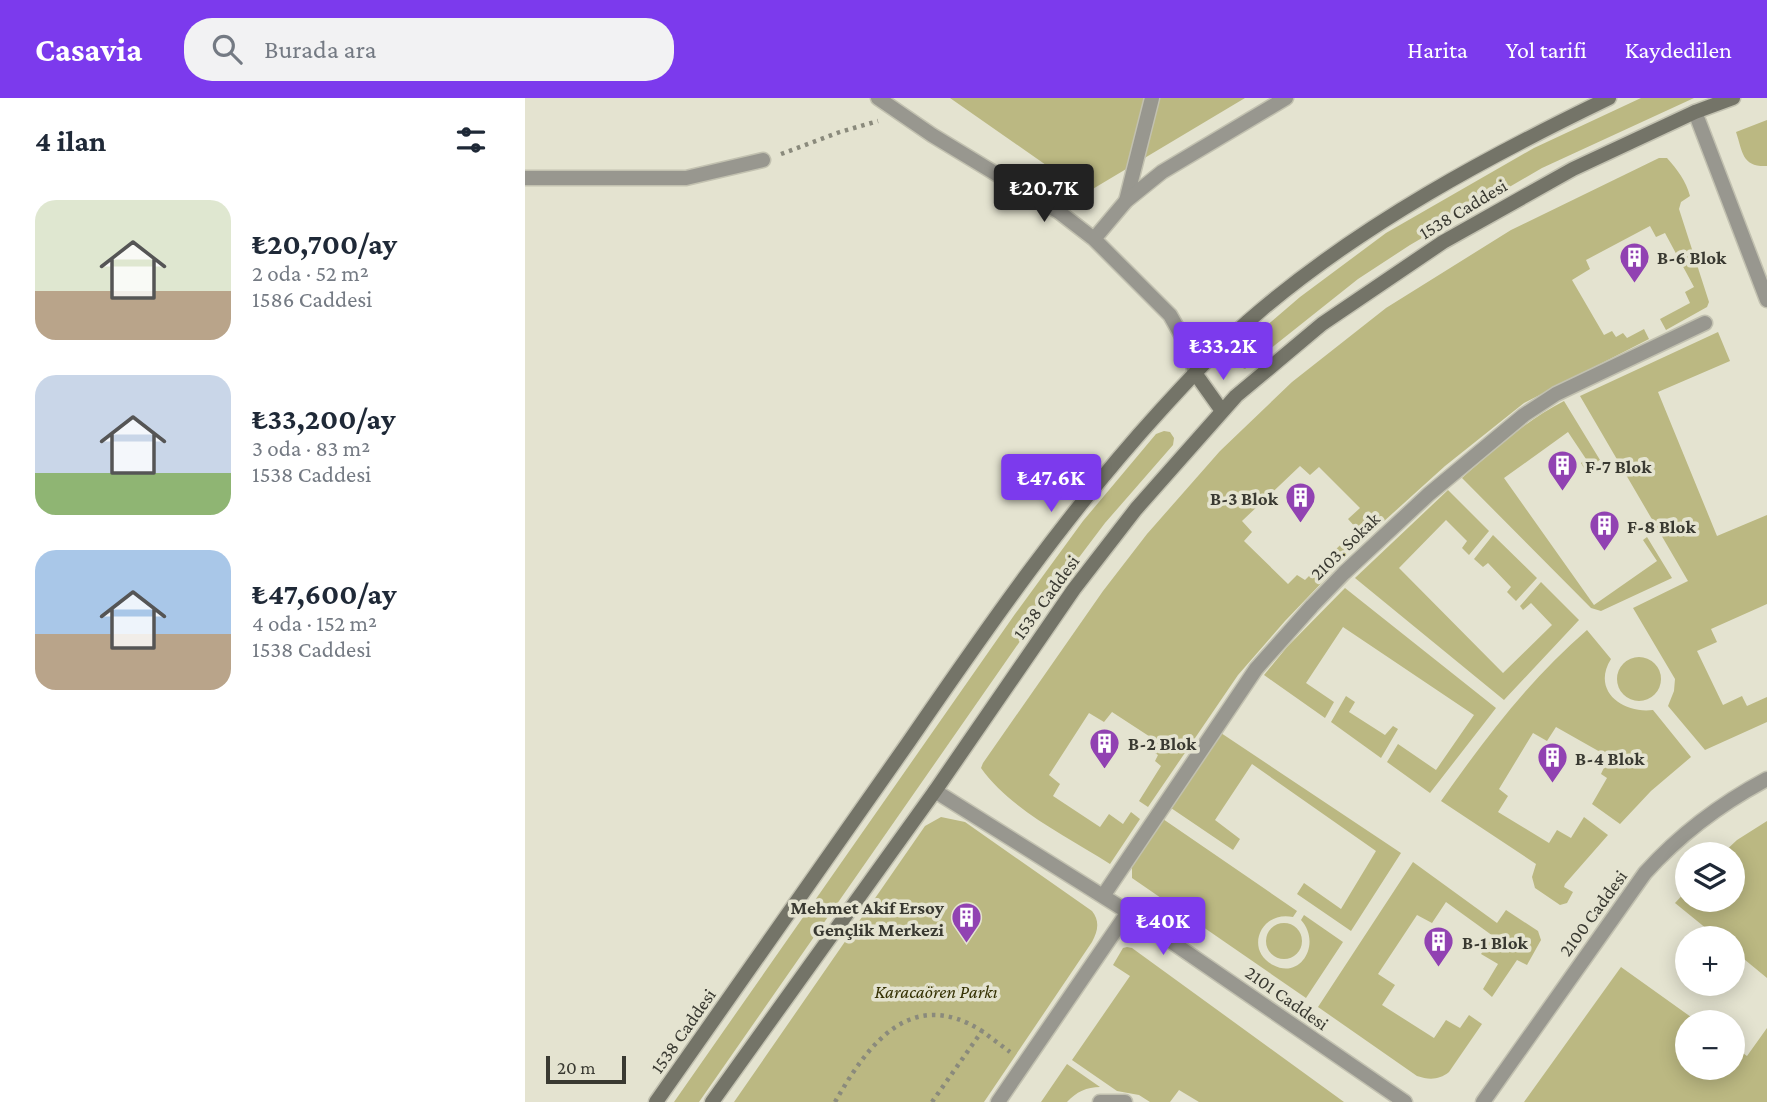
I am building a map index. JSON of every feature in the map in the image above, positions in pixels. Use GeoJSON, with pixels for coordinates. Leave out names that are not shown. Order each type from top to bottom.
{"type":"FeatureCollection","features":[{"type":"Feature","properties":{"kind":"main road","name":"1538 Caddesi"},"geometry":{"type":"LineString","coordinates":[[656,1102],[997,615],[1088,494],[1195,373],[1257,313],[1390,216],[1513,146],[1609,98]]}},
{"type":"Feature","properties":{"kind":"main road","name":"1538 Caddesi"},"geometry":{"type":"LineString","coordinates":[[712,1102],[935,791],[1074,589],[1136,509],[1236,396],[1322,324],[1443,242],[1573,169],[1695,112],[1733,98]]}},
{"type":"Feature","properties":{"kind":"main road"},"geometry":{"type":"LineString","coordinates":[[1195,373],[1222,411]]}},
{"type":"Feature","properties":{"kind":"street"},"geometry":{"type":"LineString","coordinates":[[878,98],[932,135],[1059,212],[1094,239],[1170,315],[1188,346],[1195,373]]}},
{"type":"Feature","properties":{"kind":"street"},"geometry":{"type":"LineString","coordinates":[[1126,201],[1152,98]]}},
{"type":"Feature","properties":{"kind":"street"},"geometry":{"type":"LineString","coordinates":[[1094,239],[1126,201],[1162,172],[1286,98]]}},
{"type":"Feature","properties":{"kind":"street"},"geometry":{"type":"LineString","coordinates":[[1695,112],[1767,300]]}},
{"type":"Feature","properties":{"kind":"street"},"geometry":{"type":"LineString","coordinates":[[525,178],[686,178],[763,160]]}},
{"type":"Feature","properties":{"kind":"street","name":"2103. Sokak"},"geometry":{"type":"LineString","coordinates":[[1103,896],[1256,669],[1353,564],[1429,494],[1537,406],[1568,388],[1705,323]]}},
{"type":"Feature","properties":{"kind":"street","name":"2100 Caddesi"},"geometry":{"type":"LineString","coordinates":[[1483,1102],[1646,873],[1669,846],[1693,825],[1737,795],[1767,779]]}},
{"type":"Feature","properties":{"kind":"street","name":"2101 Caddesi"},"geometry":{"type":"LineString","coordinates":[[935,791],[1128,912],[1405,1102]]}},
{"type":"Feature","properties":{"kind":"street"},"geometry":{"type":"LineString","coordinates":[[998,1102],[1128,912]]}},
{"type":"Feature","properties":{"kind":"street"},"geometry":{"type":"LineString","coordinates":[[1100,1102],[1125,1102]]}},
{"type":"Feature","properties":{"kind":"path"},"geometry":{"type":"LineString","coordinates":[[763,160],[839,132],[903,114]]}},
{"type":"Feature","properties":{"kind":"path"},"geometry":{"type":"LineString","coordinates":[[835,1102],[871,1047],[906,1019],[918,1016],[945,1016],[969,1023],[1025,1063]]}},
{"type":"Feature","properties":{"kind":"path"},"geometry":{"type":"LineString","coordinates":[[932,1102],[982,1031]]}},
{"type":"Feature","properties":{"kind":"green space"},"geometry":{"type":"Polygon","coordinates":[[[950,98],[1245,98],[1086,193],[950,98]]]}},
{"type":"Feature","properties":{"kind":"green space"},"geometry":{"type":"Polygon","coordinates":[[[1641,98],[1694,98],[1542,168],[1410,245],[1358,279],[1245,369],[1236,365],[1233,359],[1237,351],[1300,297],[1386,233],[1534,148],[1641,98]]]}},
{"type":"Feature","properties":{"kind":"green space"},"geometry":{"type":"Polygon","coordinates":[[[1767,120],[1767,166],[1759,166],[1745,157],[1736,132],[1767,120]]]}},
{"type":"Feature","properties":{"kind":"green space"},"geometry":{"type":"Polygon","coordinates":[[[1659,158],[1667,158],[1681,176],[1690,196],[1681,202],[1679,209],[1709,302],[1707,307],[1666,330],[1660,319],[1690,303],[1685,292],[1694,287],[1665,233],[1656,237],[1650,226],[1586,260],[1590,269],[1572,280],[1604,335],[1612,331],[1616,337],[1623,333],[1627,338],[1644,329],[1649,339],[1524,403],[1445,466],[1341,560],[1333,552],[1357,529],[1348,519],[1360,508],[1319,467],[1310,475],[1300,466],[1242,521],[1252,532],[1244,541],[1288,584],[1297,575],[1305,580],[1323,562],[1332,572],[1238,675],[1148,807],[1139,801],[1161,766],[1155,761],[1158,755],[1152,751],[1158,742],[1112,712],[1104,722],[1089,713],[1049,775],[1060,784],[1053,796],[1100,827],[1109,814],[1123,824],[1131,812],[1140,819],[1110,864],[1040,821],[993,783],[981,768],[983,763],[1103,591],[1147,534],[1220,451],[1292,382],[1386,308],[1511,230],[1659,158]]]}},
{"type":"Feature","properties":{"kind":"green space"},"geometry":{"type":"Polygon","coordinates":[[[1718,332],[1730,361],[1658,392],[1717,536],[1767,515],[1767,604],[1711,629],[1717,642],[1697,651],[1723,705],[1742,696],[1747,706],[1767,697],[1767,722],[1705,750],[1668,706],[1675,679],[1633,608],[1688,581],[1580,396],[1718,332]]]}},
{"type":"Feature","properties":{"kind":"green space"},"geometry":{"type":"Polygon","coordinates":[[[1564,401],[1600,460],[1585,470],[1581,463],[1586,459],[1568,432],[1504,478],[1594,605],[1657,561],[1643,540],[1647,537],[1672,578],[1601,611],[1591,608],[1462,478],[1523,427],[1564,401]]]}},
{"type":"Feature","properties":{"kind":"green space"},"geometry":{"type":"Polygon","coordinates":[[[1170,432],[1174,438],[1173,445],[1105,523],[1071,568],[699,1102],[674,1102],[1015,614],[1083,521],[1156,434],[1170,432]]]}},
{"type":"Feature","properties":{"kind":"green space"},"geometry":{"type":"Polygon","coordinates":[[[1448,490],[1489,531],[1469,555],[1462,548],[1467,541],[1446,520],[1399,568],[1503,673],[1552,625],[1531,603],[1523,610],[1520,606],[1541,582],[1579,620],[1504,700],[1355,578],[1448,490]]]}},
{"type":"Feature","properties":{"kind":"green space"},"geometry":{"type":"Polygon","coordinates":[[[1493,535],[1537,578],[1516,601],[1507,592],[1511,587],[1488,563],[1483,567],[1474,559],[1493,535]]]}},
{"type":"Feature","properties":{"kind":"green space"},"geometry":{"type":"Polygon","coordinates":[[[1345,588],[1496,708],[1430,793],[1387,762],[1398,744],[1436,770],[1474,715],[1343,627],[1306,683],[1334,702],[1325,718],[1264,675],[1287,647],[1345,588]]]}},
{"type":"Feature","properties":{"kind":"green space"},"geometry":{"type":"Polygon","coordinates":[[[1587,630],[1611,659],[1605,681],[1613,698],[1631,708],[1653,710],[1691,757],[1651,791],[1620,824],[1592,804],[1607,778],[1601,774],[1609,757],[1556,727],[1547,741],[1533,733],[1499,789],[1508,796],[1498,812],[1549,843],[1557,830],[1571,838],[1584,817],[1608,835],[1565,884],[1564,887],[1573,892],[1567,903],[1560,905],[1535,888],[1532,877],[1536,864],[1441,801],[1509,711],[1546,669],[1587,630]]]}},
{"type":"Feature","properties":{"kind":"green space"},"geometry":{"type":"Polygon","coordinates":[[[1639,657],[1655,663],[1661,679],[1655,695],[1639,701],[1623,695],[1617,679],[1623,663],[1639,657]]]}},
{"type":"Feature","properties":{"kind":"green space"},"geometry":{"type":"Polygon","coordinates":[[[1346,696],[1355,702],[1349,712],[1385,735],[1393,726],[1398,729],[1381,758],[1331,722],[1346,696]]]}},
{"type":"Feature","properties":{"kind":"green space"},"geometry":{"type":"Polygon","coordinates":[[[1221,733],[1401,853],[1351,931],[1297,894],[1304,883],[1341,909],[1376,851],[1252,764],[1215,820],[1240,839],[1233,850],[1171,808],[1221,733]]]}},
{"type":"Feature","properties":{"kind":"green space","name":"Karacaören Parkı"},"geometry":{"type":"Polygon","coordinates":[[[941,817],[965,822],[1092,911],[1097,922],[1092,942],[984,1102],[734,1102],[925,826],[941,817]]]}},
{"type":"Feature","properties":{"kind":"green space"},"geometry":{"type":"Polygon","coordinates":[[[1163,819],[1297,911],[1293,917],[1272,919],[1260,933],[1259,950],[1273,965],[1292,968],[1305,957],[1309,939],[1301,920],[1304,915],[1343,942],[1306,998],[1132,878],[1132,863],[1163,819]]]}},
{"type":"Feature","properties":{"kind":"green space"},"geometry":{"type":"Polygon","coordinates":[[[1767,821],[1767,978],[1745,960],[1745,926],[1703,926],[1686,912],[1745,912],[1745,842],[1735,842],[1767,821]]]}},
{"type":"Feature","properties":{"kind":"green space"},"geometry":{"type":"Polygon","coordinates":[[[1413,862],[1497,923],[1506,910],[1538,931],[1541,940],[1527,965],[1517,960],[1492,997],[1483,989],[1498,964],[1481,954],[1493,936],[1446,902],[1432,923],[1417,915],[1378,974],[1395,985],[1382,1005],[1434,1038],[1446,1020],[1460,1028],[1469,1015],[1482,1024],[1449,1072],[1434,1079],[1417,1076],[1318,1007],[1413,862]]]}},
{"type":"Feature","properties":{"kind":"green space"},"geometry":{"type":"Polygon","coordinates":[[[1284,923],[1296,929],[1302,941],[1296,953],[1284,959],[1272,953],[1266,941],[1272,929],[1284,923]]]}},
{"type":"Feature","properties":{"kind":"green space"},"geometry":{"type":"Polygon","coordinates":[[[1127,947],[1344,1102],[1199,1102],[1179,1090],[1170,1102],[1150,1102],[1139,1095],[1117,1091],[1072,1060],[1130,976],[1113,965],[1123,948],[1127,947]]]}},
{"type":"Feature","properties":{"kind":"green space"},"geometry":{"type":"Polygon","coordinates":[[[1621,967],[1681,1010],[1675,1010],[1675,1080],[1745,1080],[1745,1055],[1747,1056],[1767,1028],[1767,1102],[1524,1102],[1621,967]]]}},
{"type":"Feature","properties":{"kind":"green space"},"geometry":{"type":"Polygon","coordinates":[[[1067,1064],[1100,1087],[1082,1091],[1067,1102],[1041,1102],[1067,1064]]]}},
{"type":"Feature","properties":{"kind":"place","name":"B-6 Blok"},"geometry":{"type":"Point","coordinates":[1634,284]}},
{"type":"Feature","properties":{"kind":"place","name":"F-7 Blok"},"geometry":{"type":"Point","coordinates":[1562,493]}},
{"type":"Feature","properties":{"kind":"place","name":"B-3 Blok"},"geometry":{"type":"Point","coordinates":[1301,525]}},
{"type":"Feature","properties":{"kind":"place","name":"F-8 Blok"},"geometry":{"type":"Point","coordinates":[1604,553]}},
{"type":"Feature","properties":{"kind":"place","name":"B-2 Blok"},"geometry":{"type":"Point","coordinates":[1105,770]}},
{"type":"Feature","properties":{"kind":"place","name":"B-4 Blok"},"geometry":{"type":"Point","coordinates":[1552,785]}},
{"type":"Feature","properties":{"kind":"place","name":"Mehmet Akif Ersoy Gençlik Merkezi"},"geometry":{"type":"Point","coordinates":[967,945]}},
{"type":"Feature","properties":{"kind":"place","name":"B-1 Blok"},"geometry":{"type":"Point","coordinates":[1439,969]}}]}
